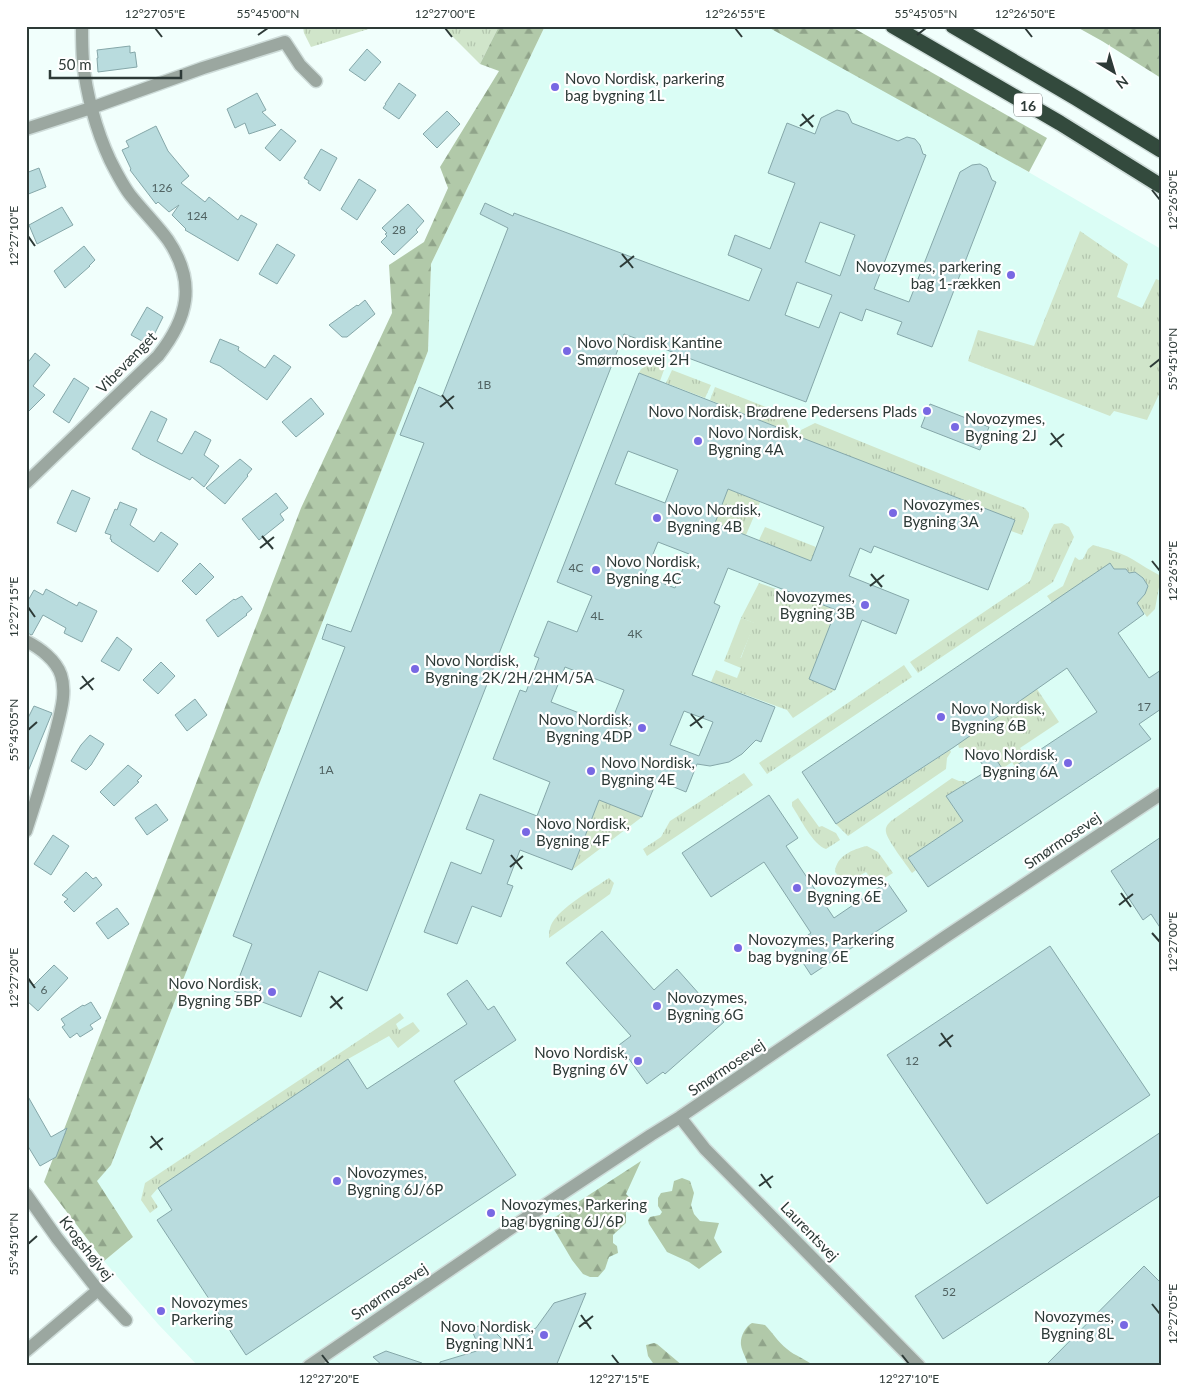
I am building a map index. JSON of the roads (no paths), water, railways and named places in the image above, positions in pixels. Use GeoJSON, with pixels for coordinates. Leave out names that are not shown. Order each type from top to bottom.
{"type":"FeatureCollection","features":[{"type":"Feature","properties":{"kind":"highway","name":"16"},"geometry":{"type":"LineString","coordinates":[[893,26],[1060,123],[1161,186]]}},
{"type":"Feature","properties":{"kind":"highway","name":"16"},"geometry":{"type":"LineString","coordinates":[[953,26],[1161,150]]}},
{"type":"Feature","properties":{"kind":"street","name":"Vibevænget"},"geometry":{"type":"LineString","coordinates":[[26,483],[158,356],[178,326],[183,311],[185,288],[183,271],[179,260],[168,240],[130,194],[110,159],[91,108],[83,61],[82,26]]}},
{"type":"Feature","properties":{"kind":"street"},"geometry":{"type":"LineString","coordinates":[[26,129],[285,42],[300,66],[316,81]]}},
{"type":"Feature","properties":{"kind":"street"},"geometry":{"type":"LineString","coordinates":[[26,641],[37,646],[52,661],[61,674],[64,687],[48,764],[26,830]]}},
{"type":"Feature","properties":{"kind":"street","name":"Smørmosevej"},"geometry":{"type":"LineString","coordinates":[[309,1366],[544,1205],[680,1118],[945,937],[1161,794]]}},
{"type":"Feature","properties":{"kind":"street","name":"Laurentsvej"},"geometry":{"type":"LineString","coordinates":[[680,1118],[706,1149],[920,1366]]}},
{"type":"Feature","properties":{"kind":"street","name":"Krogshøjvej"},"geometry":{"type":"LineString","coordinates":[[26,1194],[57,1238],[98,1290],[126,1320]]}},
{"type":"Feature","properties":{"kind":"street"},"geometry":{"type":"LineString","coordinates":[[26,1351],[98,1290]]}},
{"type":"Feature","properties":{"kind":"place","name":"Novo Nordisk, parkering bag bygning 1L"},"geometry":{"type":"Point","coordinates":[555,87]}},
{"type":"Feature","properties":{"kind":"place","name":"Novozymes, parkering bag 1-rækken"},"geometry":{"type":"Point","coordinates":[1011,275]}},
{"type":"Feature","properties":{"kind":"place","name":"Novo Nordisk Kantine Smørmosevej 2H"},"geometry":{"type":"Point","coordinates":[567,351]}},
{"type":"Feature","properties":{"kind":"place","name":"Novo Nordisk, Brødrene Pedersens Plads"},"geometry":{"type":"Point","coordinates":[927,411]}},
{"type":"Feature","properties":{"kind":"place","name":"Novozymes, Bygning 2J"},"geometry":{"type":"Point","coordinates":[955,427]}},
{"type":"Feature","properties":{"kind":"place","name":"Novo Nordisk, Bygning 4A"},"geometry":{"type":"Point","coordinates":[698,441]}},
{"type":"Feature","properties":{"kind":"place","name":"Novozymes, Bygning 3A"},"geometry":{"type":"Point","coordinates":[893,513]}},
{"type":"Feature","properties":{"kind":"place","name":"Novo Nordisk, Bygning 4B"},"geometry":{"type":"Point","coordinates":[657,518]}},
{"type":"Feature","properties":{"kind":"place","name":"Novo Nordisk, Bygning 4C"},"geometry":{"type":"Point","coordinates":[596,570]}},
{"type":"Feature","properties":{"kind":"place","name":"Novozymes, Bygning 3B"},"geometry":{"type":"Point","coordinates":[865,605]}},
{"type":"Feature","properties":{"kind":"place","name":"Novo Nordisk, Bygning 2K/2H/2HM/5A"},"geometry":{"type":"Point","coordinates":[415,669]}},
{"type":"Feature","properties":{"kind":"place","name":"Novo Nordisk, Bygning 6B"},"geometry":{"type":"Point","coordinates":[941,717]}},
{"type":"Feature","properties":{"kind":"place","name":"Novo Nordisk, Bygning 4DP"},"geometry":{"type":"Point","coordinates":[642,728]}},
{"type":"Feature","properties":{"kind":"place","name":"Novo Nordisk, Bygning 6A"},"geometry":{"type":"Point","coordinates":[1068,763]}},
{"type":"Feature","properties":{"kind":"place","name":"Novo Nordisk, Bygning 4E"},"geometry":{"type":"Point","coordinates":[591,771]}},
{"type":"Feature","properties":{"kind":"place","name":"Novo Nordisk, Bygning 4F"},"geometry":{"type":"Point","coordinates":[526,832]}},
{"type":"Feature","properties":{"kind":"place","name":"Novozymes, Bygning 6E"},"geometry":{"type":"Point","coordinates":[797,888]}},
{"type":"Feature","properties":{"kind":"place","name":"Novozymes, Parkering bag bygning 6E"},"geometry":{"type":"Point","coordinates":[738,948]}},
{"type":"Feature","properties":{"kind":"place","name":"Novo Nordisk, Bygning 5BP"},"geometry":{"type":"Point","coordinates":[272,992]}},
{"type":"Feature","properties":{"kind":"place","name":"Novozymes, Bygning 6G"},"geometry":{"type":"Point","coordinates":[657,1006]}},
{"type":"Feature","properties":{"kind":"place","name":"Novo Nordisk, Bygning 6V"},"geometry":{"type":"Point","coordinates":[638,1061]}},
{"type":"Feature","properties":{"kind":"place","name":"Novozymes, Bygning 6J/6P"},"geometry":{"type":"Point","coordinates":[337,1181]}},
{"type":"Feature","properties":{"kind":"place","name":"Novozymes, Parkering bag bygning 6J/6P"},"geometry":{"type":"Point","coordinates":[491,1213]}},
{"type":"Feature","properties":{"kind":"place","name":"Novozymes Parkering"},"geometry":{"type":"Point","coordinates":[161,1311]}},
{"type":"Feature","properties":{"kind":"place","name":"Novozymes, Bygning 8L"},"geometry":{"type":"Point","coordinates":[1124,1325]}},
{"type":"Feature","properties":{"kind":"place","name":"Novo Nordisk, Bygning NN1"},"geometry":{"type":"Point","coordinates":[544,1335]}}]}
